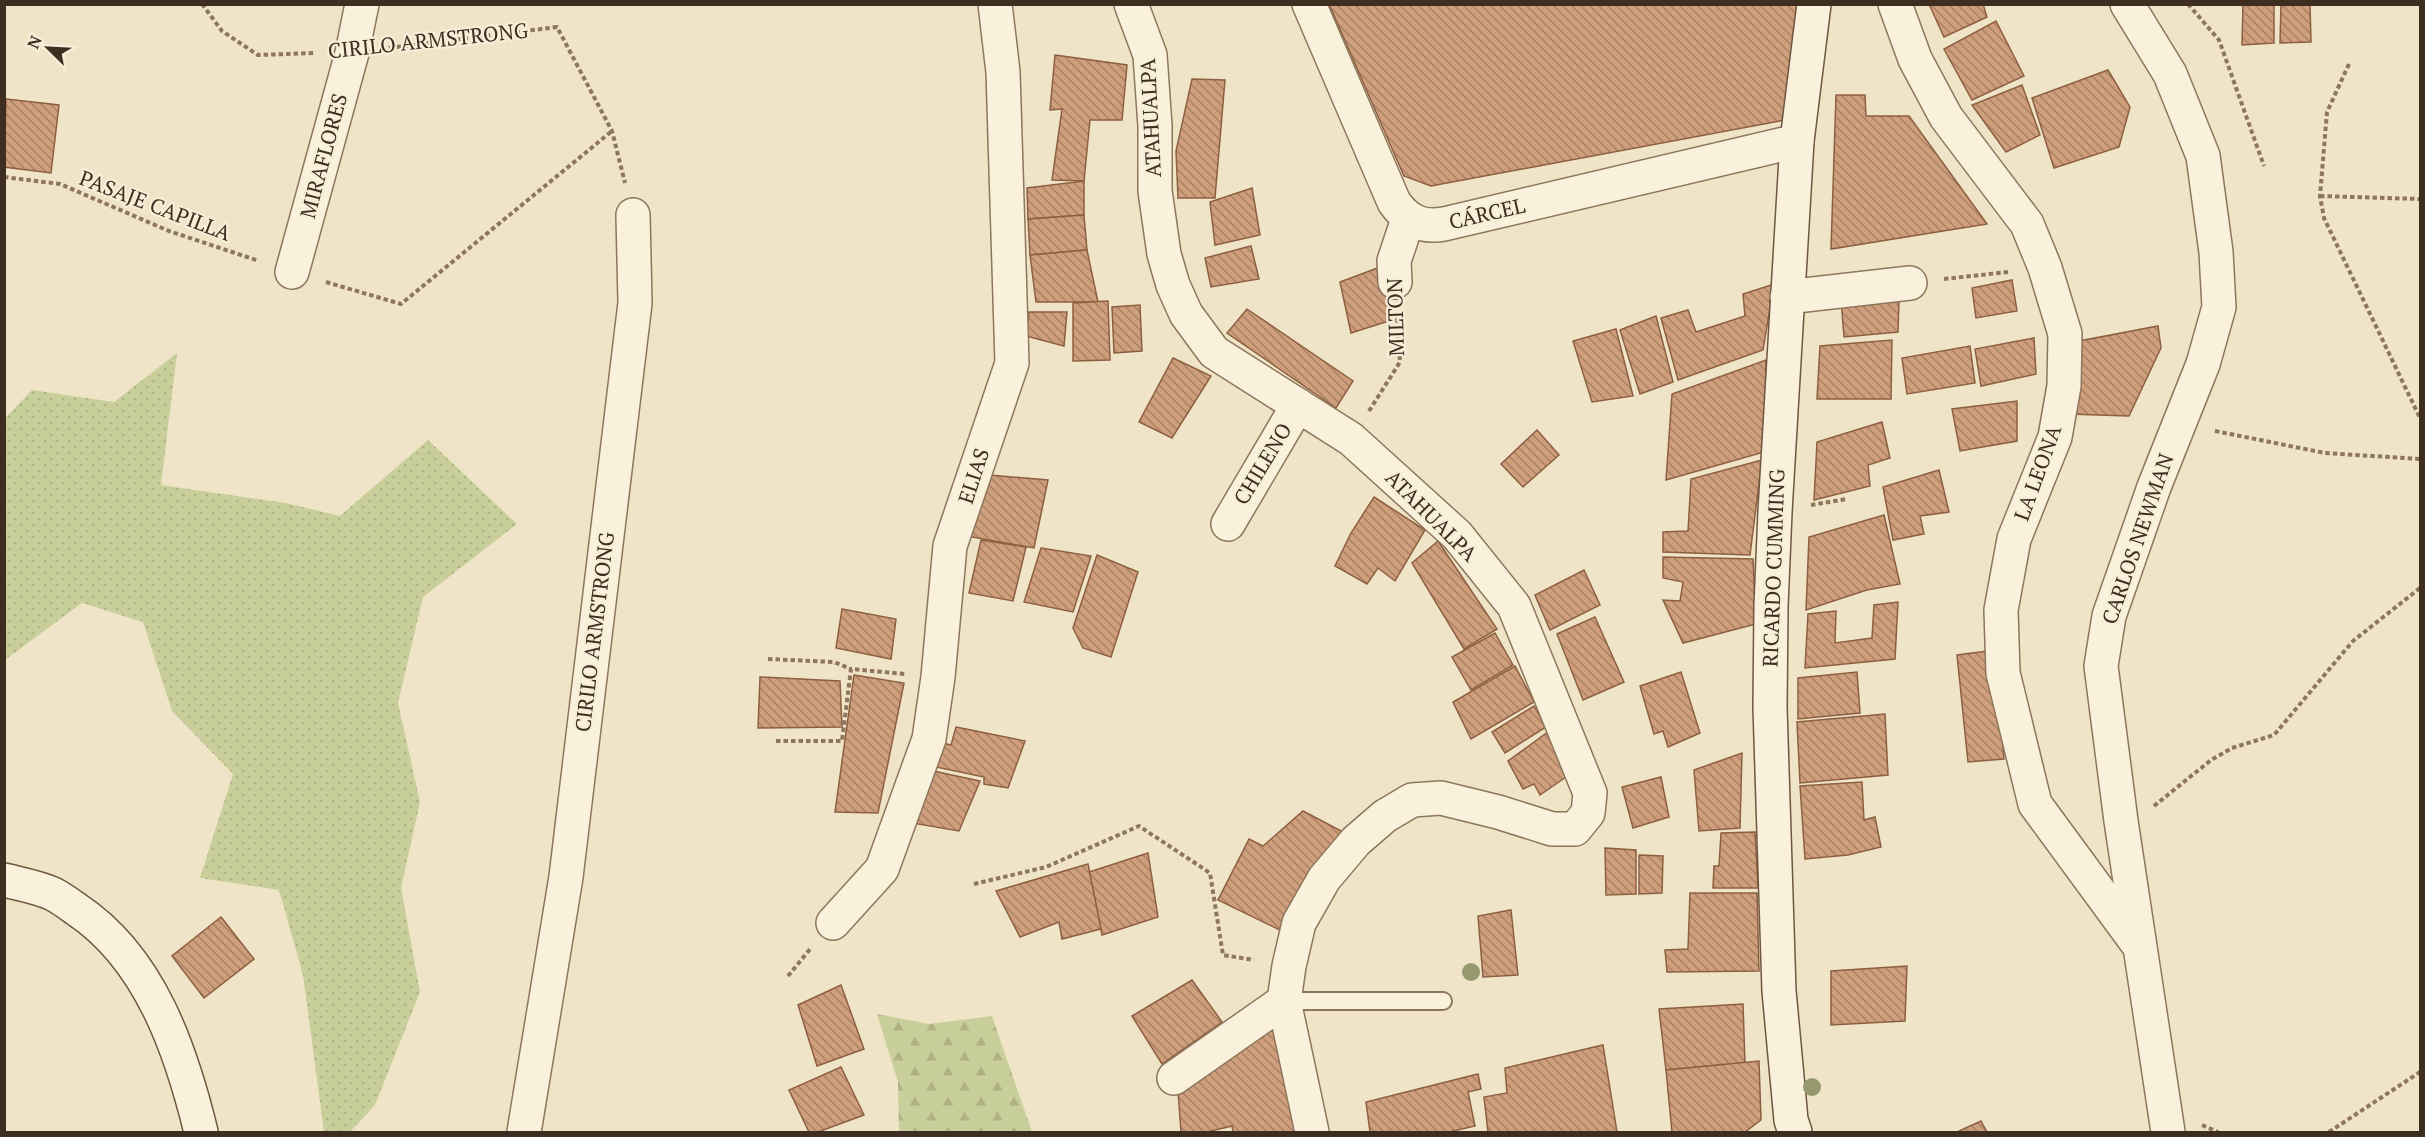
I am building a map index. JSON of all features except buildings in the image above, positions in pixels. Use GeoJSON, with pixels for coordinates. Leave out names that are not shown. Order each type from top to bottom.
{"type":"FeatureCollection","features":[{"type":"Feature","properties":{"kind":"street","name":"MIRAFLORES"},"geometry":{"type":"LineString","coordinates":[[292,272],[352,53],[362,4]]}},
{"type":"Feature","properties":{"kind":"street","name":"ELIAS"},"geometry":{"type":"LineString","coordinates":[[833,923],[882,868],[929,739],[938,677],[950,546],[1012,363],[1003,72],[995,4]]}},
{"type":"Feature","properties":{"kind":"street","name":"ATAHUALPA"},"geometry":{"type":"LineString","coordinates":[[1131,4],[1150,55],[1155,126],[1155,191],[1164,254],[1173,285],[1186,314],[1214,352],[1351,440],[1457,535],[1514,606],[1590,793],[1588,813],[1575,830],[1551,829],[1441,798],[1412,800],[1385,816],[1356,841],[1324,879],[1299,923],[1284,1001],[1312,1132]]}},
{"type":"Feature","properties":{"kind":"street"},"geometry":{"type":"LineString","coordinates":[[1309,4],[1395,202],[1408,219]]}},
{"type":"Feature","properties":{"kind":"street","name":"RICARDO CUMMING"},"geometry":{"type":"LineString","coordinates":[[1795,1132],[1791,1120],[1779,991],[1770,707],[1775,512],[1787,297],[1797,141],[1814,4]]}},
{"type":"Feature","properties":{"kind":"street","name":"LA LEONA"},"geometry":{"type":"LineString","coordinates":[[1895,4],[1915,59],[1946,117],[2026,224],[2045,268],[2065,334],[2064,386],[2055,437],[2014,539],[2001,610],[2003,673],[2035,804],[2139,946]]}},
{"type":"Feature","properties":{"kind":"street","name":"CARLOS NEWMAN"},"geometry":{"type":"LineString","coordinates":[[2127,4],[2170,74],[2203,156],[2216,252],[2219,307],[2203,364],[2154,487],[2109,616],[2101,666],[2121,822],[2168,1132]]}},
{"type":"Feature","properties":{"kind":"street","name":"CÁRCEL"},"geometry":{"type":"LineString","coordinates":[[1408,219],[1432,226],[1444,224],[1797,141]]}},
{"type":"Feature","properties":{"kind":"street","name":"CIRILO ARMSTRONG"},"geometry":{"type":"LineString","coordinates":[[524,1132],[566,877],[635,303],[633,215]]}},
{"type":"Feature","properties":{"kind":"street","name":"MILTON"},"geometry":{"type":"LineString","coordinates":[[1395,282],[1394,261],[1408,219]]}},
{"type":"Feature","properties":{"kind":"street"},"geometry":{"type":"LineString","coordinates":[[1787,297],[1910,283]]}},
{"type":"Feature","properties":{"kind":"street","name":"CHILENO"},"geometry":{"type":"LineString","coordinates":[[1228,524],[1298,405]]}},
{"type":"Feature","properties":{"kind":"street"},"geometry":{"type":"LineString","coordinates":[[4,880],[53,894],[98,923],[138,970],[164,1020],[191,1089],[201,1132]]}},
{"type":"Feature","properties":{"kind":"street"},"geometry":{"type":"LineString","coordinates":[[1174,1078],[1284,1001]]}},
{"type":"Feature","properties":{"kind":"lane"},"geometry":{"type":"LineString","coordinates":[[1284,1001],[1443,1001]]}},
{"type":"Feature","properties":{"kind":"path","name":"CIRILO ARMSTRONG"},"geometry":{"type":"LineString","coordinates":[[202,4],[222,31],[258,55],[352,53],[557,27],[612,131],[633,215]]}},
{"type":"Feature","properties":{"kind":"path"},"geometry":{"type":"LineString","coordinates":[[2188,4],[2219,40],[2264,165]]}},
{"type":"Feature","properties":{"kind":"path"},"geometry":{"type":"LineString","coordinates":[[2349,64],[2328,111],[2320,196],[2324,218],[2421,417]]}},
{"type":"Feature","properties":{"kind":"path"},"geometry":{"type":"LineString","coordinates":[[292,272],[401,304],[612,131]]}},
{"type":"Feature","properties":{"kind":"path","name":"PASAJE CAPILLA"},"geometry":{"type":"LineString","coordinates":[[4,177],[60,184],[169,231],[292,272]]}},
{"type":"Feature","properties":{"kind":"path"},"geometry":{"type":"LineString","coordinates":[[2320,196],[2421,199]]}},
{"type":"Feature","properties":{"kind":"path"},"geometry":{"type":"LineString","coordinates":[[1910,283],[2045,268]]}},
{"type":"Feature","properties":{"kind":"path","name":"MILTON"},"geometry":{"type":"LineString","coordinates":[[1351,440],[1400,362],[1395,282]]}},
{"type":"Feature","properties":{"kind":"path"},"geometry":{"type":"LineString","coordinates":[[2179,424],[2325,453],[2421,459]]}},
{"type":"Feature","properties":{"kind":"path"},"geometry":{"type":"LineString","coordinates":[[2121,822],[2164,800],[2211,760],[2232,748],[2274,735],[2353,641],[2421,588]]}},
{"type":"Feature","properties":{"kind":"path"},"geometry":{"type":"LineString","coordinates":[[768,659],[834,662],[851,669],[938,677]]}},
{"type":"Feature","properties":{"kind":"path"},"geometry":{"type":"LineString","coordinates":[[776,741],[842,741],[851,669]]}},
{"type":"Feature","properties":{"kind":"path"},"geometry":{"type":"LineString","coordinates":[[974,884],[1046,867],[1139,826],[1210,873],[1223,955],[1289,966]]}},
{"type":"Feature","properties":{"kind":"path"},"geometry":{"type":"LineString","coordinates":[[2329,1132],[2421,1072]]}},
{"type":"Feature","properties":{"kind":"green space"},"geometry":{"type":"Polygon","coordinates":[[[177,353],[161,485],[286,503],[340,516],[428,440],[517,524],[423,597],[398,703],[420,802],[401,888],[420,992],[375,1105],[350,1132],[324,1132],[303,975],[279,890],[200,878],[233,774],[172,711],[143,622],[82,603],[5,660],[5,418],[32,390],[114,402],[177,353]]]}},
{"type":"Feature","properties":{"kind":"green space"},"geometry":{"type":"Polygon","coordinates":[[[877,1014],[929,1024],[992,1016],[1032,1132],[899,1132],[898,1082],[877,1014]]]}}]}
